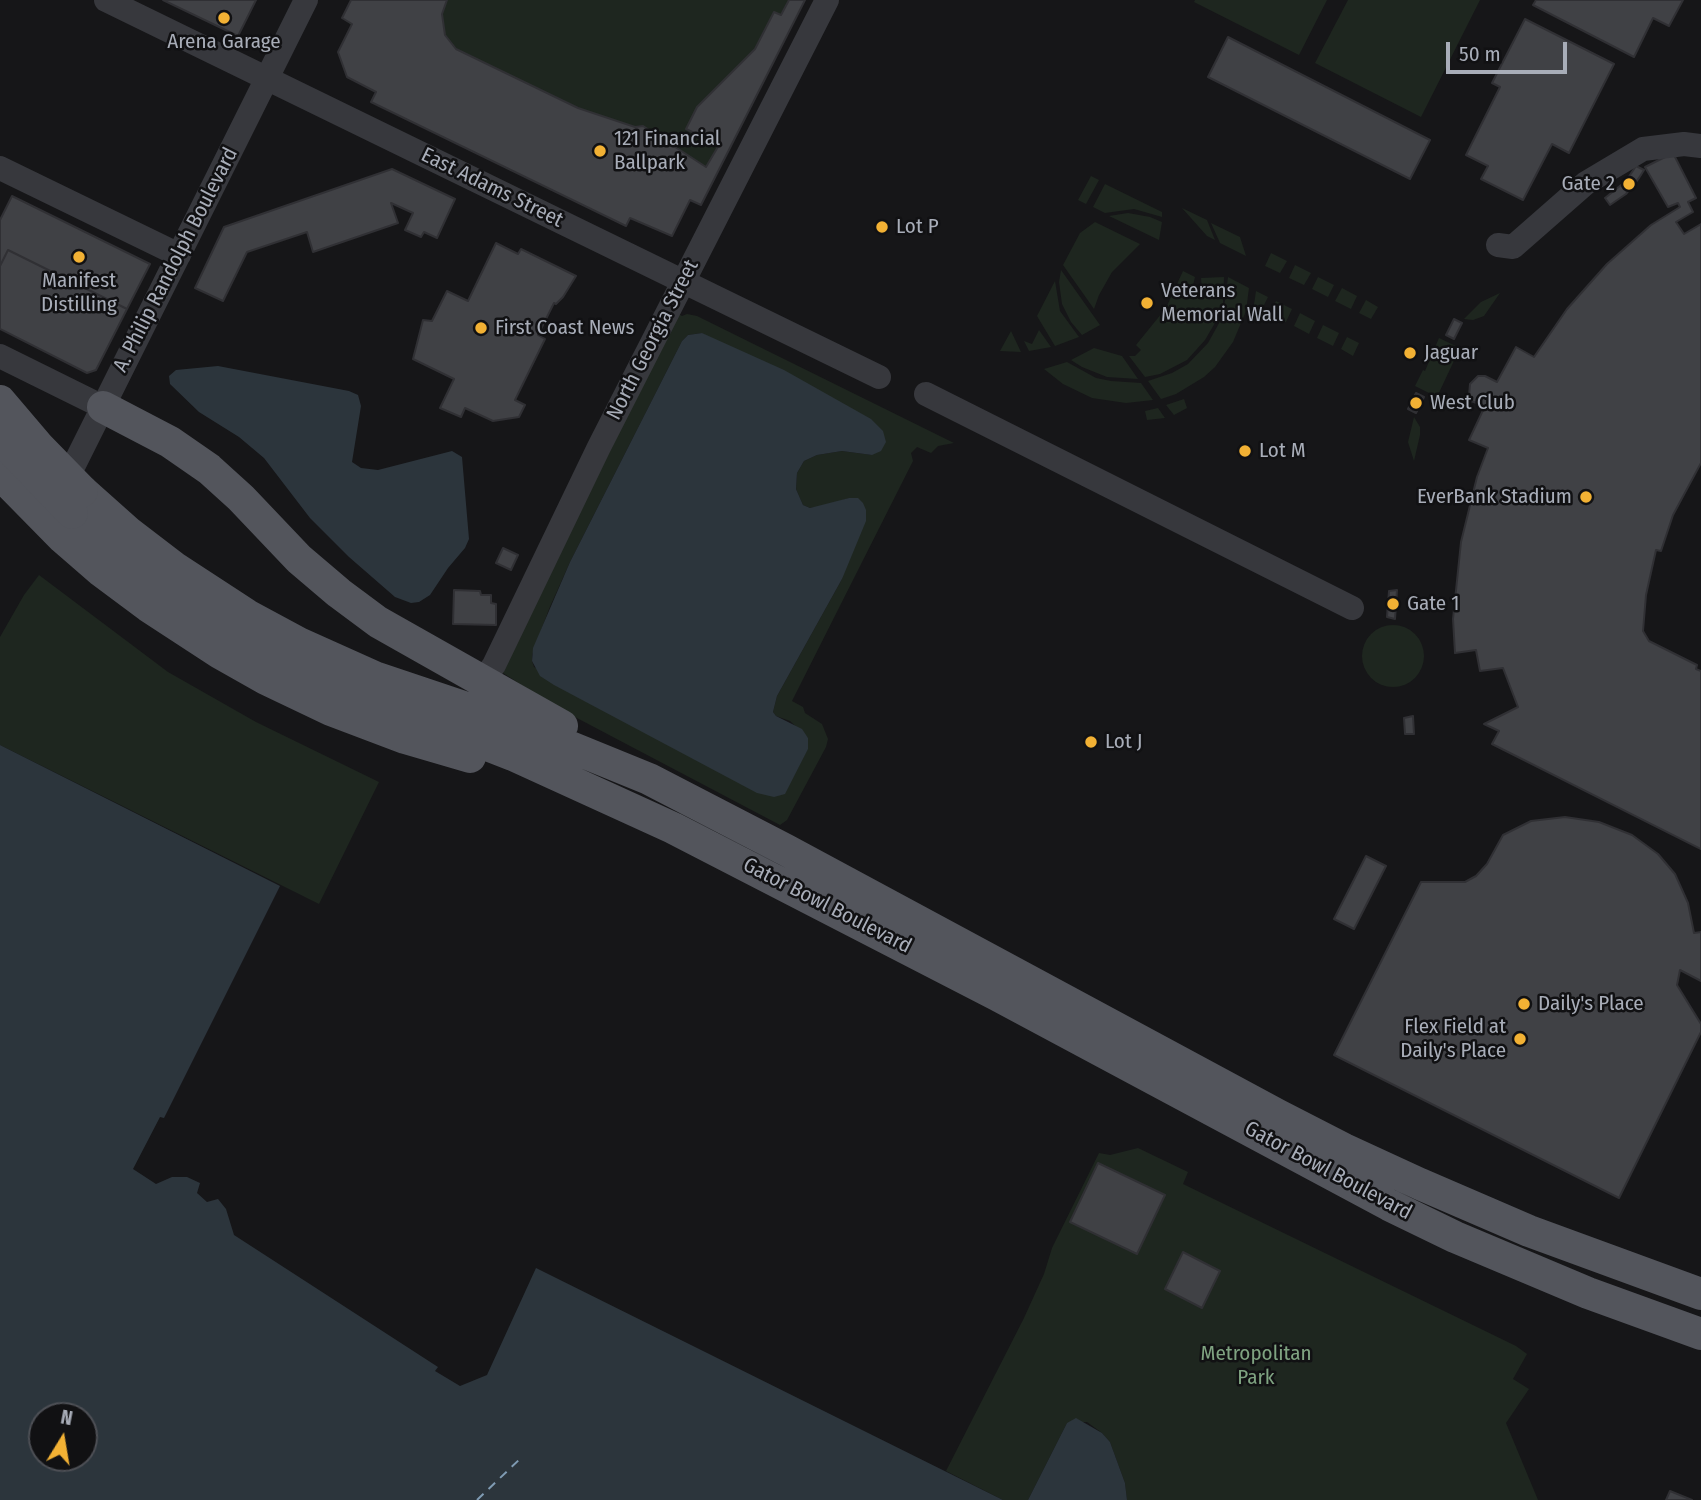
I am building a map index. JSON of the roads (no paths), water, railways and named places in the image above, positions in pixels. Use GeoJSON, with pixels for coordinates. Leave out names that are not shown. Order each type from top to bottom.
{"type":"FeatureCollection","features":[{"type":"Feature","properties":{"kind":"main road","name":"Gator Bowl Boulevard"},"geometry":{"type":"LineString","coordinates":[[0,401],[40,448],[66,508],[151,550],[223,601],[307,647],[377,678],[551,737],[676,791],[1321,1138],[1474,1208],[1625,1268]]}},
{"type":"Feature","properties":{"kind":"main road"},"geometry":{"type":"LineString","coordinates":[[103,407],[170,442],[209,469],[241,498],[299,559],[365,613],[676,791]]}},
{"type":"Feature","properties":{"kind":"main road","name":"Gator Bowl Boulevard"},"geometry":{"type":"LineString","coordinates":[[0,438],[66,508],[118,554],[214,622],[264,651],[352,692],[513,755],[619,801],[985,988],[1400,1210],[1535,1272],[1694,1332]]}},
{"type":"Feature","properties":{"kind":"main road"},"geometry":{"type":"LineString","coordinates":[[0,474],[66,508]]}},
{"type":"Feature","properties":{"kind":"main road"},"geometry":{"type":"LineString","coordinates":[[377,678],[432,683],[483,680]]}},
{"type":"Feature","properties":{"kind":"main road"},"geometry":{"type":"LineString","coordinates":[[1625,1268],[1701,1282]]}},
{"type":"Feature","properties":{"kind":"main road"},"geometry":{"type":"LineString","coordinates":[[1625,1268],[1701,1294]]}},
{"type":"Feature","properties":{"kind":"street","name":"East Adams Street"},"geometry":{"type":"LineString","coordinates":[[106,0],[879,377]]}},
{"type":"Feature","properties":{"kind":"street","name":"A. Philip Randolph Boulevard"},"geometry":{"type":"LineString","coordinates":[[66,508],[103,407],[306,0]]}},
{"type":"Feature","properties":{"kind":"street","name":"North Georgia Street"},"geometry":{"type":"LineString","coordinates":[[483,680],[492,668],[683,281],[827,0]]}},
{"type":"Feature","properties":{"kind":"street"},"geometry":{"type":"LineString","coordinates":[[1498,245],[1513,247],[1586,183],[1643,149],[1672,145],[1701,146]]}},
{"type":"Feature","properties":{"kind":"street"},"geometry":{"type":"LineString","coordinates":[[0,168],[179,255]]}},
{"type":"Feature","properties":{"kind":"street"},"geometry":{"type":"LineString","coordinates":[[0,356],[103,407]]}},
{"type":"Feature","properties":{"kind":"street"},"geometry":{"type":"LineString","coordinates":[[926,394],[1352,608]]}},
{"type":"Feature","properties":{"kind":"place","name":"Arena Garage"},"geometry":{"type":"Point","coordinates":[224,18]}},
{"type":"Feature","properties":{"kind":"place","name":"121 Financial Ballpark"},"geometry":{"type":"Point","coordinates":[600,151]}},
{"type":"Feature","properties":{"kind":"place","name":"Gate 2"},"geometry":{"type":"Point","coordinates":[1629,184]}},
{"type":"Feature","properties":{"kind":"place","name":"Lot P"},"geometry":{"type":"Point","coordinates":[882,227]}},
{"type":"Feature","properties":{"kind":"place","name":"Manifest Distilling"},"geometry":{"type":"Point","coordinates":[79,257]}},
{"type":"Feature","properties":{"kind":"place","name":"Veterans Memorial Wall"},"geometry":{"type":"Point","coordinates":[1147,303]}},
{"type":"Feature","properties":{"kind":"place","name":"First Coast News"},"geometry":{"type":"Point","coordinates":[481,328]}},
{"type":"Feature","properties":{"kind":"place","name":"Jaguar"},"geometry":{"type":"Point","coordinates":[1410,353]}},
{"type":"Feature","properties":{"kind":"place","name":"West Club"},"geometry":{"type":"Point","coordinates":[1416,403]}},
{"type":"Feature","properties":{"kind":"place","name":"Lot M"},"geometry":{"type":"Point","coordinates":[1245,451]}},
{"type":"Feature","properties":{"kind":"place","name":"EverBank Stadium"},"geometry":{"type":"Point","coordinates":[1586,497]}},
{"type":"Feature","properties":{"kind":"place","name":"Gate 1"},"geometry":{"type":"Point","coordinates":[1393,604]}},
{"type":"Feature","properties":{"kind":"place","name":"Lot J"},"geometry":{"type":"Point","coordinates":[1091,742]}},
{"type":"Feature","properties":{"kind":"place","name":"Daily's Place"},"geometry":{"type":"Point","coordinates":[1524,1004]}},
{"type":"Feature","properties":{"kind":"place","name":"Flex Field at Daily's Place"},"geometry":{"type":"Point","coordinates":[1520,1039]}},
{"type":"Feature","properties":{"kind":"park label","name":"Metropolitan Park"},"geometry":{"type":"Point","coordinates":[1256,1366]}}]}
